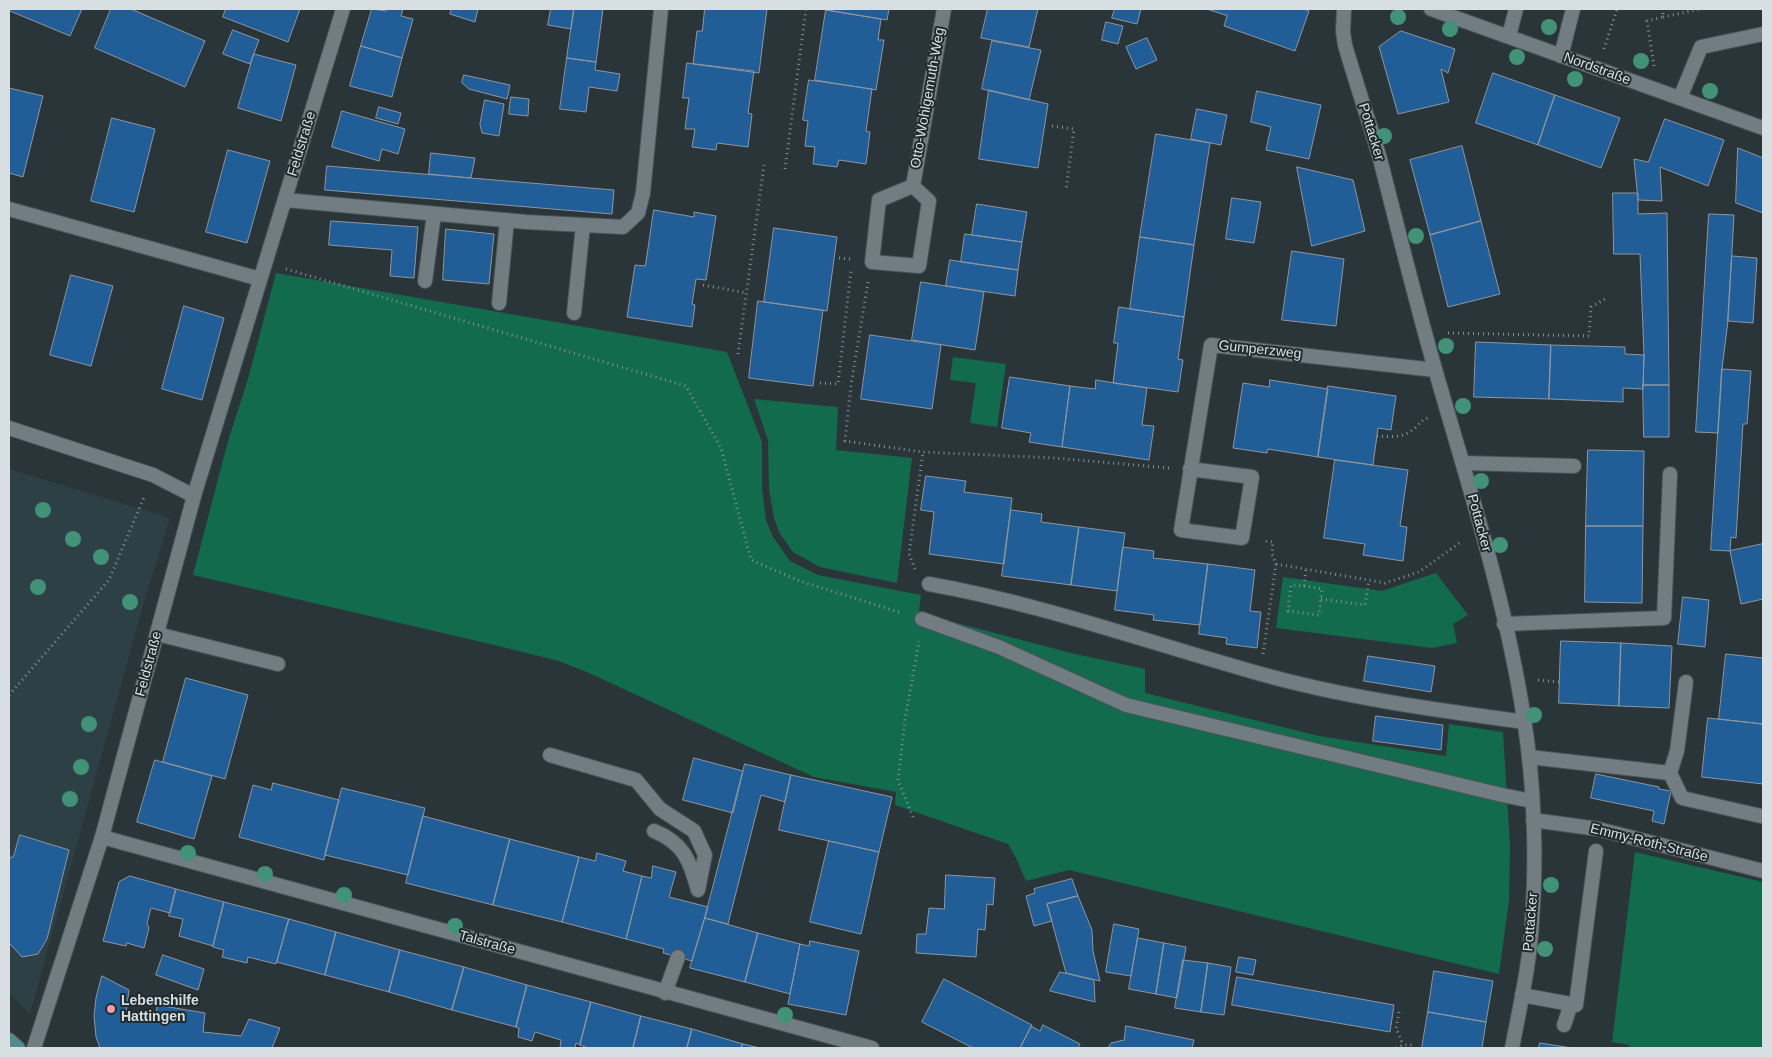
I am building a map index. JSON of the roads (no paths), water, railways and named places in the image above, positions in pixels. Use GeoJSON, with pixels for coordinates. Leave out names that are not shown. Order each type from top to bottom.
{"type":"FeatureCollection","features":[{"type":"Feature","properties":{"kind":"main road"},"geometry":{"type":"LineString","coordinates":[[9,1040],[18,1048]]}},
{"type":"Feature","properties":{"kind":"street","name":"Feldstraße"},"geometry":{"type":"LineString","coordinates":[[34,1048],[102,838],[194,496],[343,9]]}},
{"type":"Feature","properties":{"kind":"street"},"geometry":{"type":"LineString","coordinates":[[284,200],[507,220],[623,227],[638,213],[643,193],[661,9]]}},
{"type":"Feature","properties":{"kind":"street","name":"Otto-Wohlgemuth-Weg"},"geometry":{"type":"LineString","coordinates":[[913,186],[944,9]]}},
{"type":"Feature","properties":{"kind":"street","name":"Pottacker"},"geometry":{"type":"LineString","coordinates":[[1344,9],[1343,32],[1345,45],[1378,155],[1424,332],[1481,526],[1517,677],[1525,722],[1533,820],[1532,923],[1522,995],[1512,1048]]}},
{"type":"Feature","properties":{"kind":"street","name":"Nordstraße"},"geometry":{"type":"LineString","coordinates":[[1431,9],[1763,128]]}},
{"type":"Feature","properties":{"kind":"street"},"geometry":{"type":"LineString","coordinates":[[1509,36],[1516,9]]}},
{"type":"Feature","properties":{"kind":"street"},"geometry":{"type":"LineString","coordinates":[[1561,56],[1573,9]]}},
{"type":"Feature","properties":{"kind":"street"},"geometry":{"type":"LineString","coordinates":[[1680,98],[1701,47],[1763,34]]}},
{"type":"Feature","properties":{"kind":"street","name":"Otto-Wohlgemuth-Weg"},"geometry":{"type":"LineString","coordinates":[[913,186],[929,201],[919,266],[872,262],[880,200],[913,186]]}},
{"type":"Feature","properties":{"kind":"street"},"geometry":{"type":"LineString","coordinates":[[9,209],[260,279]]}},
{"type":"Feature","properties":{"kind":"street"},"geometry":{"type":"LineString","coordinates":[[425,281],[434,214]]}},
{"type":"Feature","properties":{"kind":"street"},"geometry":{"type":"LineString","coordinates":[[499,303],[507,220]]}},
{"type":"Feature","properties":{"kind":"street"},"geometry":{"type":"LineString","coordinates":[[574,313],[583,225]]}},
{"type":"Feature","properties":{"kind":"street","name":"Gumperzweg"},"geometry":{"type":"LineString","coordinates":[[1190,469],[1252,476],[1242,538],[1180,530],[1190,469],[1211,345],[1435,370]]}},
{"type":"Feature","properties":{"kind":"street"},"geometry":{"type":"LineString","coordinates":[[9,428],[153,475],[194,496]]}},
{"type":"Feature","properties":{"kind":"street"},"geometry":{"type":"LineString","coordinates":[[1463,463],[1574,466]]}},
{"type":"Feature","properties":{"kind":"street"},"geometry":{"type":"LineString","coordinates":[[1504,624],[1664,618],[1670,474]]}},
{"type":"Feature","properties":{"kind":"street"},"geometry":{"type":"LineString","coordinates":[[929,584],[975,592],[1087,621],[1262,674],[1391,703],[1525,722]]}},
{"type":"Feature","properties":{"kind":"street"},"geometry":{"type":"LineString","coordinates":[[922,619],[999,647],[1126,705],[1532,801]]}},
{"type":"Feature","properties":{"kind":"street"},"geometry":{"type":"LineString","coordinates":[[157,634],[278,664]]}},
{"type":"Feature","properties":{"kind":"street"},"geometry":{"type":"LineString","coordinates":[[1686,682],[1677,751],[1670,773],[1682,798],[1761,816]]}},
{"type":"Feature","properties":{"kind":"street"},"geometry":{"type":"LineString","coordinates":[[550,755],[636,780],[660,809],[694,831],[705,855],[694,904]]}},
{"type":"Feature","properties":{"kind":"street"},"geometry":{"type":"LineString","coordinates":[[1529,757],[1670,773]]}},
{"type":"Feature","properties":{"kind":"street","name":"Emmy-Roth-Straße"},"geometry":{"type":"LineString","coordinates":[[1533,820],[1598,829],[1763,871]]}},
{"type":"Feature","properties":{"kind":"street"},"geometry":{"type":"LineString","coordinates":[[654,831],[679,845],[692,867],[698,890]]}},
{"type":"Feature","properties":{"kind":"street","name":"Talstraße"},"geometry":{"type":"LineString","coordinates":[[102,838],[872,1048]]}},
{"type":"Feature","properties":{"kind":"street"},"geometry":{"type":"LineString","coordinates":[[1522,995],[1576,1005],[1596,852]]}},
{"type":"Feature","properties":{"kind":"street"},"geometry":{"type":"LineString","coordinates":[[666,993],[678,957]]}},
{"type":"Feature","properties":{"kind":"street"},"geometry":{"type":"LineString","coordinates":[[1564,1025],[1571,1004]]}},
{"type":"Feature","properties":{"kind":"place","name":"Lebenshilfe Hattingen"},"geometry":{"type":"Point","coordinates":[111,1009]}}]}
